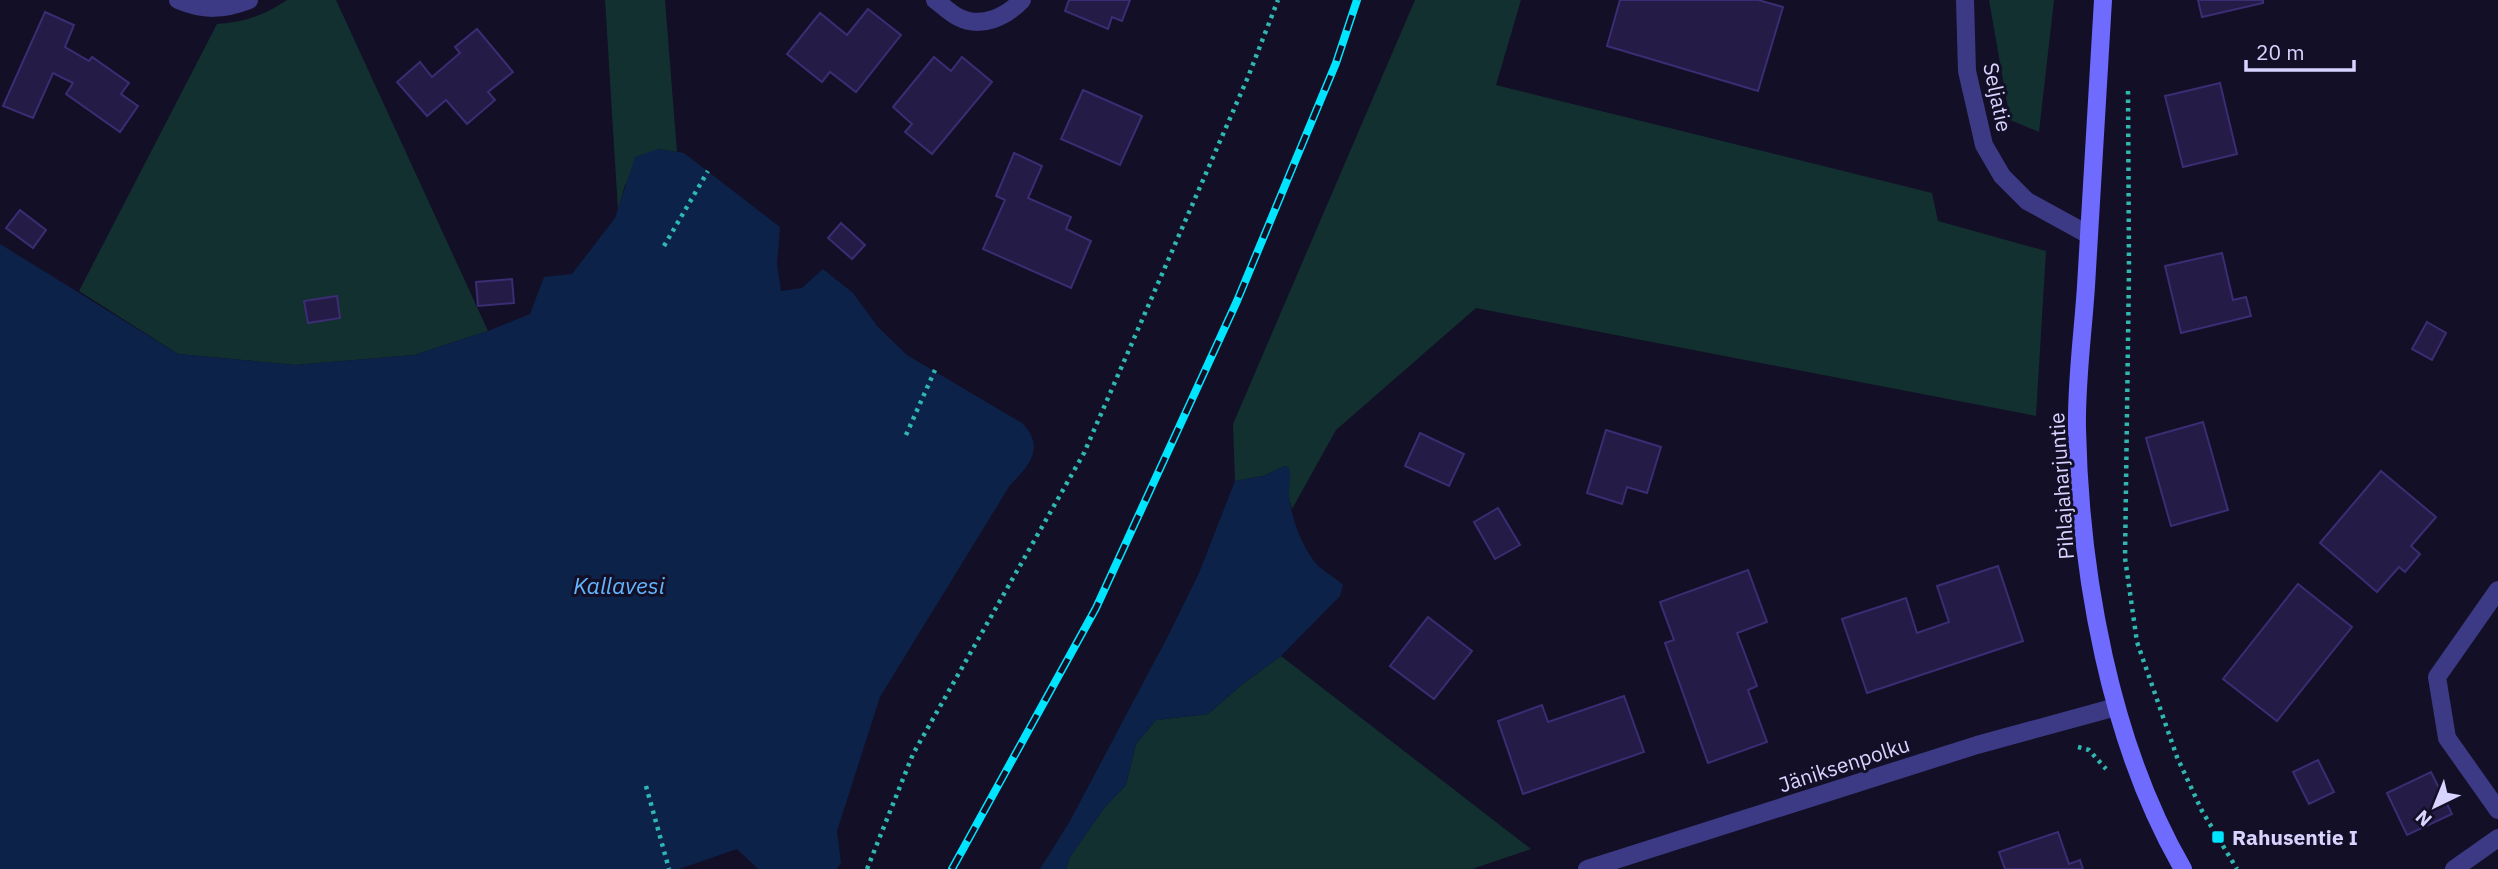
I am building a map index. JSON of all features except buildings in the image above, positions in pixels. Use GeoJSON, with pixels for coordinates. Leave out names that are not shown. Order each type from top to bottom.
{"type":"FeatureCollection","features":[{"type":"Feature","properties":{"kind":"street"},"geometry":{"type":"LineString","coordinates":[[178,0],[196,7],[229,8],[249,0]]}},
{"type":"Feature","properties":{"kind":"street"},"geometry":{"type":"LineString","coordinates":[[935,0],[959,18],[986,22],[1009,14],[1022,0]]}},
{"type":"Feature","properties":{"kind":"street","name":"Seljatie"},"geometry":{"type":"LineString","coordinates":[[1965,0],[1966,71],[1984,145],[2002,176],[2027,201],[2089,236]]}},
{"type":"Feature","properties":{"kind":"street","name":"Pihlajaharjuntie"},"geometry":{"type":"LineString","coordinates":[[2103,0],[2077,428],[2084,530],[2098,625],[2116,707],[2150,804],[2183,869]]}},
{"type":"Feature","properties":{"kind":"street"},"geometry":{"type":"LineString","coordinates":[[2498,590],[2437,677],[2447,738],[2498,810]]}},
{"type":"Feature","properties":{"kind":"street","name":"Jäniksenpolku"},"geometry":{"type":"LineString","coordinates":[[1587,869],[1977,745],[2116,707]]}},
{"type":"Feature","properties":{"kind":"street"},"geometry":{"type":"LineString","coordinates":[[2454,869],[2498,838]]}},
{"type":"Feature","properties":{"kind":"path"},"geometry":{"type":"LineString","coordinates":[[867,869],[912,754],[1084,453],[1248,76],[1278,0]]}},
{"type":"Feature","properties":{"kind":"path"},"geometry":{"type":"LineString","coordinates":[[2128,84],[2129,268],[2124,558],[2137,642],[2177,757],[2202,811],[2237,869]]}},
{"type":"Feature","properties":{"kind":"path"},"geometry":{"type":"LineString","coordinates":[[664,246],[708,171]]}},
{"type":"Feature","properties":{"kind":"path"},"geometry":{"type":"LineString","coordinates":[[906,435],[935,370]]}},
{"type":"Feature","properties":{"kind":"path"},"geometry":{"type":"LineString","coordinates":[[646,786],[669,869]]}},
{"type":"Feature","properties":{"kind":"green space"},"geometry":{"type":"Polygon","coordinates":[[[287,0],[336,0],[488,331],[414,355],[295,365],[178,354],[79,291],[217,24],[253,17],[287,0]]]}},
{"type":"Feature","properties":{"kind":"green space"},"geometry":{"type":"Polygon","coordinates":[[[605,0],[665,0],[677,152],[658,149],[625,185],[618,210],[605,0]]]}},
{"type":"Feature","properties":{"kind":"green space"},"geometry":{"type":"Polygon","coordinates":[[[1415,0],[1521,0],[1496,85],[1932,193],[1938,221],[2046,251],[2036,416],[1476,308],[1336,430],[1292,509],[1288,494],[1289,468],[1285,466],[1263,476],[1235,481],[1233,424],[1415,0]]]}},
{"type":"Feature","properties":{"kind":"green space"},"geometry":{"type":"Polygon","coordinates":[[[1989,0],[2054,0],[2039,132],[2010,120],[1989,0]]]}},
{"type":"Feature","properties":{"kind":"green space"},"geometry":{"type":"Polygon","coordinates":[[[1281,656],[1531,849],[1472,869],[1066,869],[1070,857],[1104,808],[1126,785],[1136,744],[1156,720],[1208,714],[1281,656]]]}},
{"type":"Feature","properties":{"kind":"water","name":"Kallavesi"},"geometry":{"type":"Polygon","coordinates":[[[658,149],[684,153],[780,227],[777,264],[781,291],[802,288],[823,269],[853,293],[878,327],[907,355],[1022,423],[1033,440],[1034,448],[1028,463],[1010,485],[880,697],[837,831],[841,863],[837,869],[758,869],[737,849],[679,869],[0,869],[0,244],[178,354],[295,365],[414,355],[530,314],[544,277],[572,274],[615,218],[635,157],[658,149]]]}},
{"type":"Feature","properties":{"kind":"water"},"geometry":{"type":"Polygon","coordinates":[[[1285,466],[1290,471],[1290,503],[1301,538],[1316,564],[1343,585],[1340,596],[1281,656],[1208,714],[1156,720],[1136,744],[1126,785],[1104,808],[1070,857],[1066,869],[1040,869],[1070,821],[1168,636],[1199,573],[1235,481],[1263,476],[1285,466]]]}},
{"type":"Feature","properties":{"kind":"railway"},"geometry":{"type":"LineString","coordinates":[[952,869],[1096,608],[1237,301],[1336,63],[1357,0]]}},
{"type":"Feature","properties":{"kind":"place","name":"Rahusentie I"},"geometry":{"type":"Point","coordinates":[2218,837]}}]}
